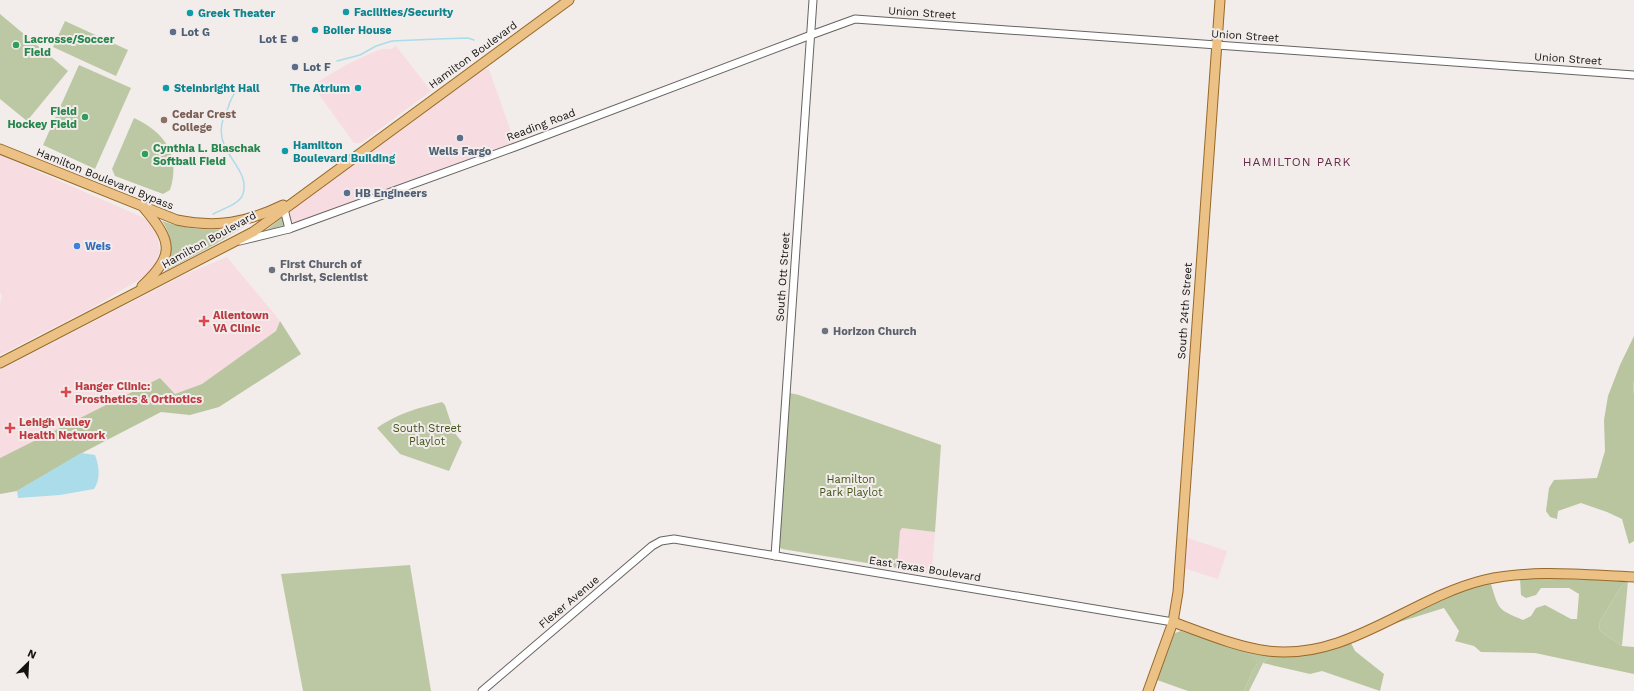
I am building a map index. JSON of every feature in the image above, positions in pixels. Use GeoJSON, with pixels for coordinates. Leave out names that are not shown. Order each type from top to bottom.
{"type":"FeatureCollection","features":[{"type":"Feature","properties":{"kind":"main road","name":"Hamilton Boulevard"},"geometry":{"type":"LineString","coordinates":[[0,363],[260,227],[569,0]]}},
{"type":"Feature","properties":{"kind":"main road","name":"South 24th Street"},"geometry":{"type":"LineString","coordinates":[[1148,691],[1173,622],[1178,582],[1220,0]]}},
{"type":"Feature","properties":{"kind":"main road","name":"Hamilton Boulevard Bypass"},"geometry":{"type":"LineString","coordinates":[[0,149],[177,220],[205,224],[219,224],[247,220],[295,200]]}},
{"type":"Feature","properties":{"kind":"main road"},"geometry":{"type":"LineString","coordinates":[[134,293],[156,274],[163,263],[166,254],[164,235],[157,224],[142,207]]}},
{"type":"Feature","properties":{"kind":"main road"},"geometry":{"type":"LineString","coordinates":[[1173,622],[1250,648],[1268,651],[1294,652],[1325,647],[1346,640],[1438,597],[1483,580],[1528,574],[1634,577]]}},
{"type":"Feature","properties":{"kind":"street","name":"South Ott Street"},"geometry":{"type":"LineString","coordinates":[[774,556],[813,0]]}},
{"type":"Feature","properties":{"kind":"street","name":"Reading Road"},"geometry":{"type":"LineString","coordinates":[[232,243],[289,229],[515,147],[811,34],[855,19]]}},
{"type":"Feature","properties":{"kind":"street","name":"Union Street"},"geometry":{"type":"LineString","coordinates":[[855,19],[1634,75]]}},
{"type":"Feature","properties":{"kind":"street"},"geometry":{"type":"LineString","coordinates":[[284,209],[289,229]]}},
{"type":"Feature","properties":{"kind":"street","name":"East Texas Boulevard"},"geometry":{"type":"LineString","coordinates":[[674,539],[1173,622]]}},
{"type":"Feature","properties":{"kind":"street","name":"Flexer Avenue"},"geometry":{"type":"LineString","coordinates":[[482,691],[652,546],[661,541],[674,539]]}},
{"type":"Feature","properties":{"kind":"shaded area"},"geometry":{"type":"Polygon","coordinates":[[[396,46],[431,91],[361,143],[354,143],[318,93],[322,91],[316,83],[346,65],[376,51],[391,49],[396,46]]]}},
{"type":"Feature","properties":{"kind":"shaded area"},"geometry":{"type":"Polygon","coordinates":[[[485,69],[489,69],[514,140],[513,143],[297,223],[291,221],[289,215],[290,211],[485,69]]]}},
{"type":"Feature","properties":{"kind":"shaded area"},"geometry":{"type":"Polygon","coordinates":[[[0,155],[142,217],[150,222],[154,228],[160,251],[153,269],[145,276],[90,309],[0,355],[0,304],[2,296],[0,292],[0,155]]]}},
{"type":"Feature","properties":{"kind":"shaded area"},"geometry":{"type":"Polygon","coordinates":[[[227,257],[280,321],[276,331],[202,384],[175,394],[160,378],[0,458],[0,370],[186,274],[227,257]]]}},
{"type":"Feature","properties":{"kind":"shaded area"},"geometry":{"type":"Polygon","coordinates":[[[902,528],[935,532],[932,570],[930,574],[897,568],[900,530],[902,528]]]}},
{"type":"Feature","properties":{"kind":"shaded area"},"geometry":{"type":"Polygon","coordinates":[[[1188,538],[1227,551],[1218,579],[1183,568],[1185,540],[1188,538]]]}},
{"type":"Feature","properties":{"kind":"green space","name":"Lacrosse/Soccer Field"},"geometry":{"type":"Polygon","coordinates":[[[0,14],[68,71],[27,121],[0,99],[0,14]]]}},
{"type":"Feature","properties":{"kind":"green space"},"geometry":{"type":"Polygon","coordinates":[[[65,21],[128,50],[116,76],[53,47],[65,21]]]}},
{"type":"Feature","properties":{"kind":"green space","name":"Field Hockey Field"},"geometry":{"type":"Polygon","coordinates":[[[79,65],[131,88],[95,169],[43,145],[79,65]]]}},
{"type":"Feature","properties":{"kind":"green space","name":"Cynthia L. Blaschak Softball Field"},"geometry":{"type":"Polygon","coordinates":[[[134,118],[154,130],[162,138],[168,146],[172,156],[173,178],[170,190],[163,194],[115,176],[112,169],[134,118]]]}},
{"type":"Feature","properties":{"kind":"green space"},"geometry":{"type":"Polygon","coordinates":[[[284,216],[285,224],[283,225],[286,227],[264,232],[284,216]]]}},
{"type":"Feature","properties":{"kind":"green space"},"geometry":{"type":"Polygon","coordinates":[[[162,221],[202,229],[243,227],[214,245],[165,271],[170,252],[170,239],[166,227],[162,221]]]}},
{"type":"Feature","properties":{"kind":"green space"},"geometry":{"type":"Polygon","coordinates":[[[280,321],[301,354],[219,407],[190,415],[161,412],[82,453],[17,491],[0,494],[0,458],[160,378],[175,394],[202,384],[276,331],[280,321]]]}},
{"type":"Feature","properties":{"kind":"green space"},"geometry":{"type":"Polygon","coordinates":[[[1634,336],[1634,541],[1629,544],[1622,519],[1607,512],[1581,503],[1558,511],[1557,519],[1550,517],[1546,511],[1549,488],[1554,480],[1597,478],[1605,451],[1604,420],[1608,396],[1620,365],[1634,336]]]}},
{"type":"Feature","properties":{"kind":"green space","name":"Hamilton Park Playlot"},"geometry":{"type":"Polygon","coordinates":[[[790,393],[941,445],[935,532],[902,528],[900,531],[897,568],[782,549],[779,547],[790,393]]]}},
{"type":"Feature","properties":{"kind":"green space","name":"South Street Playlot"},"geometry":{"type":"Polygon","coordinates":[[[442,402],[445,405],[454,432],[462,442],[449,471],[400,454],[377,428],[408,412],[442,402]]]}},
{"type":"Feature","properties":{"kind":"green space"},"geometry":{"type":"Polygon","coordinates":[[[410,565],[431,691],[303,691],[281,574],[410,565]]]}},
{"type":"Feature","properties":{"kind":"green space"},"geometry":{"type":"Polygon","coordinates":[[[1531,578],[1628,581],[1620,588],[1599,623],[1600,631],[1622,646],[1634,647],[1634,674],[1535,653],[1481,652],[1474,646],[1455,641],[1459,631],[1444,608],[1393,624],[1428,605],[1453,594],[1478,586],[1491,584],[1498,604],[1501,608],[1509,614],[1523,620],[1531,616],[1536,608],[1545,605],[1571,619],[1577,619],[1579,594],[1569,588],[1541,588],[1536,595],[1526,598],[1521,595],[1520,579],[1531,578]]]}},
{"type":"Feature","properties":{"kind":"green space"},"geometry":{"type":"Polygon","coordinates":[[[1628,581],[1622,646],[1600,631],[1599,623],[1620,588],[1628,581]]]}},
{"type":"Feature","properties":{"kind":"green space"},"geometry":{"type":"Polygon","coordinates":[[[1181,631],[1236,648],[1254,659],[1257,664],[1244,691],[1188,691],[1157,680],[1173,637],[1175,633],[1181,631]]]}},
{"type":"Feature","properties":{"kind":"green space"},"geometry":{"type":"Polygon","coordinates":[[[1351,643],[1355,651],[1384,674],[1380,691],[1322,671],[1310,674],[1263,663],[1271,655],[1292,656],[1322,653],[1351,643]]]}},
{"type":"Feature","properties":{"kind":"green space"},"geometry":{"type":"Polygon","coordinates":[[[1239,649],[1271,655],[1263,663],[1249,691],[1244,691],[1257,664],[1239,649]]]}},
{"type":"Feature","properties":{"kind":"water"},"geometry":{"type":"Polygon","coordinates":[[[81,453],[95,455],[98,463],[98,481],[94,489],[60,495],[18,498],[17,491],[81,453]]]}},
{"type":"Feature","properties":{"kind":"waterway"},"geometry":{"type":"LineString","coordinates":[[337,61],[360,55],[376,46],[392,41],[468,38],[474,40]]}},
{"type":"Feature","properties":{"kind":"waterway"},"geometry":{"type":"LineString","coordinates":[[213,214],[235,203],[243,194],[244,183],[241,174],[230,156],[221,135],[222,123],[234,94],[249,85]]}},
{"type":"Feature","properties":{"kind":"waterway"},"geometry":{"type":"LineString","coordinates":[[1634,382],[1634,393]]}},
{"type":"Feature","properties":{"kind":"place","name":"Facilities/Security"},"geometry":{"type":"Point","coordinates":[346,12]}},
{"type":"Feature","properties":{"kind":"place","name":"Greek Theater"},"geometry":{"type":"Point","coordinates":[190,13]}},
{"type":"Feature","properties":{"kind":"place","name":"Boiler House"},"geometry":{"type":"Point","coordinates":[315,30]}},
{"type":"Feature","properties":{"kind":"place","name":"Lot G"},"geometry":{"type":"Point","coordinates":[173,32]}},
{"type":"Feature","properties":{"kind":"place","name":"Lot E"},"geometry":{"type":"Point","coordinates":[295,39]}},
{"type":"Feature","properties":{"kind":"place","name":"Lacrosse/Soccer Field"},"geometry":{"type":"Point","coordinates":[16,45]}},
{"type":"Feature","properties":{"kind":"place","name":"Lot F"},"geometry":{"type":"Point","coordinates":[295,67]}},
{"type":"Feature","properties":{"kind":"place","name":"Steinbright Hall"},"geometry":{"type":"Point","coordinates":[166,88]}},
{"type":"Feature","properties":{"kind":"place","name":"The Atrium"},"geometry":{"type":"Point","coordinates":[358,88]}},
{"type":"Feature","properties":{"kind":"place","name":"Field Hockey Field"},"geometry":{"type":"Point","coordinates":[85,117]}},
{"type":"Feature","properties":{"kind":"place","name":"Cedar Crest College"},"geometry":{"type":"Point","coordinates":[164,120]}},
{"type":"Feature","properties":{"kind":"place","name":"Wells Fargo"},"geometry":{"type":"Point","coordinates":[460,138]}},
{"type":"Feature","properties":{"kind":"place","name":"Hamilton Boulevard Building"},"geometry":{"type":"Point","coordinates":[285,151]}},
{"type":"Feature","properties":{"kind":"place","name":"Cynthia L. Blaschak Softball Field"},"geometry":{"type":"Point","coordinates":[145,154]}},
{"type":"Feature","properties":{"kind":"place","name":"HB Engineers"},"geometry":{"type":"Point","coordinates":[347,193]}},
{"type":"Feature","properties":{"kind":"place","name":"Weis"},"geometry":{"type":"Point","coordinates":[77,246]}},
{"type":"Feature","properties":{"kind":"place","name":"First Church of Christ, Scientist"},"geometry":{"type":"Point","coordinates":[272,270]}},
{"type":"Feature","properties":{"kind":"place","name":"Allentown VA Clinic"},"geometry":{"type":"Point","coordinates":[204,321]}},
{"type":"Feature","properties":{"kind":"place","name":"Horizon Church"},"geometry":{"type":"Point","coordinates":[825,331]}},
{"type":"Feature","properties":{"kind":"place","name":"Hanger Clinic: Prosthetics & Orthotics"},"geometry":{"type":"Point","coordinates":[66,392]}},
{"type":"Feature","properties":{"kind":"place","name":"Lehigh Valley Health Network"},"geometry":{"type":"Point","coordinates":[10,428]}},
{"type":"Feature","properties":{"kind":"district","name":"HAMILTON PARK"},"geometry":{"type":"Point","coordinates":[1297,162]}}]}
